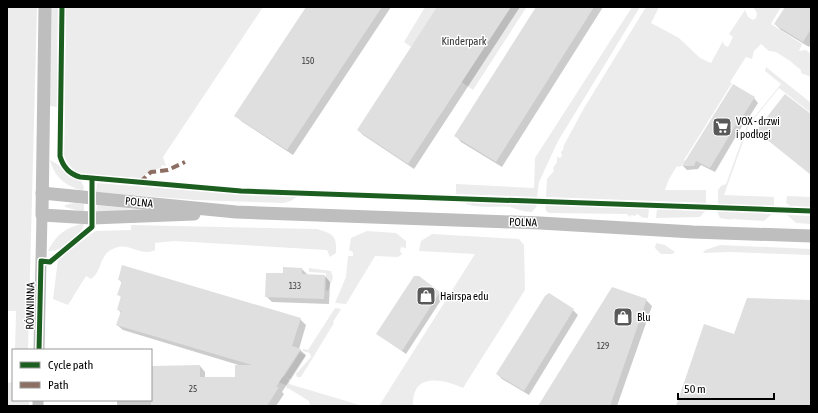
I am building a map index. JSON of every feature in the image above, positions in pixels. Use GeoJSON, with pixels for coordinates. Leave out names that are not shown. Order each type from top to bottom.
{"type":"FeatureCollection","features":[{"type":"Feature","properties":{"kind":"street","name":"RÓWNINNA"},"geometry":{"type":"LineString","coordinates":[[39,349],[45,7]]}},
{"type":"Feature","properties":{"kind":"street","name":"POLNA"},"geometry":{"type":"LineString","coordinates":[[42,193],[236,212],[540,223],[693,232],[811,236]]}},
{"type":"Feature","properties":{"kind":"street","name":"POLNA"},"geometry":{"type":"LineString","coordinates":[[42,215],[92,218],[236,212]]}},
{"type":"Feature","properties":{"kind":"green space"},"geometry":{"type":"Polygon","coordinates":[[[7,7],[37,7],[28,349],[15,349],[16,311],[7,311],[7,7]]]}},
{"type":"Feature","properties":{"kind":"green space"},"geometry":{"type":"Polygon","coordinates":[[[51,7],[58,7],[57,107],[49,106],[51,7]]]}},
{"type":"Feature","properties":{"kind":"green space"},"geometry":{"type":"Polygon","coordinates":[[[66,7],[263,7],[163,157],[166,166],[162,165],[161,168],[152,170],[141,178],[83,175],[72,168],[64,157],[66,7]]]}},
{"type":"Feature","properties":{"kind":"green space","name":"Kinderpark"},"geometry":{"type":"Polygon","coordinates":[[[425,7],[526,8],[473,90],[404,42],[425,7]]]}},
{"type":"Feature","properties":{"kind":"green space"},"geometry":{"type":"Polygon","coordinates":[[[632,7],[640,7],[558,141],[539,182],[537,197],[456,194],[456,184],[534,188],[535,158],[632,7]]]}},
{"type":"Feature","properties":{"kind":"green space"},"geometry":{"type":"Polygon","coordinates":[[[646,7],[659,7],[651,23],[679,38],[700,58],[711,63],[723,41],[724,45],[728,47],[733,37],[729,34],[745,10],[748,17],[753,20],[756,18],[757,13],[753,7],[781,7],[771,24],[802,44],[799,51],[806,50],[811,54],[811,77],[801,73],[801,70],[790,61],[776,52],[769,51],[761,44],[754,51],[752,59],[746,57],[730,82],[732,83],[684,160],[686,161],[680,167],[677,166],[669,179],[665,190],[706,190],[706,203],[546,197],[547,179],[554,171],[553,168],[557,162],[557,157],[560,158],[562,156],[561,152],[564,148],[563,147],[584,108],[646,7]]]}},
{"type":"Feature","properties":{"kind":"green space"},"geometry":{"type":"Polygon","coordinates":[[[766,67],[811,103],[811,113],[779,88],[749,125],[724,195],[774,197],[774,206],[718,204],[718,190],[721,186],[726,184],[747,126],[781,84],[765,71],[766,67]]]}},
{"type":"Feature","properties":{"kind":"green space"},"geometry":{"type":"Polygon","coordinates":[[[50,160],[55,162],[75,179],[81,181],[84,187],[83,191],[66,184],[55,172],[50,160]]]}},
{"type":"Feature","properties":{"kind":"green space"},"geometry":{"type":"Polygon","coordinates":[[[97,183],[199,191],[299,195],[291,201],[283,203],[195,200],[96,192],[97,183]]]}},
{"type":"Feature","properties":{"kind":"green space"},"geometry":{"type":"Polygon","coordinates":[[[787,196],[811,197],[811,207],[790,206],[786,203],[787,196]]]}},
{"type":"Feature","properties":{"kind":"green space"},"geometry":{"type":"Polygon","coordinates":[[[463,202],[536,204],[537,206],[532,212],[529,212],[510,207],[479,207],[463,202]]]}},
{"type":"Feature","properties":{"kind":"green space"},"geometry":{"type":"Polygon","coordinates":[[[74,203],[84,204],[84,212],[65,207],[65,205],[74,203]]]}},
{"type":"Feature","properties":{"kind":"green space"},"geometry":{"type":"Polygon","coordinates":[[[545,204],[649,209],[648,218],[637,217],[642,217],[637,214],[635,216],[631,215],[630,217],[627,214],[549,213],[546,211],[545,204]]]}},
{"type":"Feature","properties":{"kind":"green space"},"geometry":{"type":"Polygon","coordinates":[[[97,205],[146,210],[96,212],[97,205]]]}},
{"type":"Feature","properties":{"kind":"green space"},"geometry":{"type":"Polygon","coordinates":[[[657,209],[705,211],[700,217],[656,218],[657,209]]]}},
{"type":"Feature","properties":{"kind":"green space"},"geometry":{"type":"Polygon","coordinates":[[[717,211],[772,214],[764,221],[730,219],[732,220],[720,218],[717,211]]]}},
{"type":"Feature","properties":{"kind":"green space"},"geometry":{"type":"Polygon","coordinates":[[[787,215],[811,216],[811,224],[796,223],[787,215]]]}},
{"type":"Feature","properties":{"kind":"green space"},"geometry":{"type":"Polygon","coordinates":[[[84,223],[83,228],[76,238],[59,249],[48,251],[54,240],[62,232],[84,223]]]}},
{"type":"Feature","properties":{"kind":"green space"},"geometry":{"type":"Polygon","coordinates":[[[131,225],[317,229],[327,232],[333,236],[336,242],[336,253],[330,257],[327,250],[174,241],[155,243],[155,250],[150,252],[127,247],[118,247],[107,253],[98,271],[91,279],[86,276],[68,305],[53,299],[58,259],[95,231],[131,230],[131,225]]]}},
{"type":"Feature","properties":{"kind":"green space"},"geometry":{"type":"Polygon","coordinates":[[[367,231],[396,233],[406,241],[406,248],[401,247],[400,251],[402,254],[398,257],[375,256],[346,304],[335,303],[346,277],[348,256],[353,256],[353,252],[349,250],[351,238],[367,231]]]}},
{"type":"Feature","properties":{"kind":"green space"},"geometry":{"type":"Polygon","coordinates":[[[432,234],[519,239],[524,245],[525,290],[463,388],[446,382],[430,381],[423,383],[417,388],[414,395],[413,406],[379,406],[475,254],[419,251],[421,241],[432,234]]]}},
{"type":"Feature","properties":{"kind":"green space"},"geometry":{"type":"Polygon","coordinates":[[[656,243],[665,245],[675,252],[672,254],[661,254],[655,248],[656,243]]]}},
{"type":"Feature","properties":{"kind":"green space"},"geometry":{"type":"Polygon","coordinates":[[[720,245],[811,249],[811,255],[729,252],[703,253],[705,250],[720,245]]]}},
{"type":"Feature","properties":{"kind":"green space"},"geometry":{"type":"Polygon","coordinates":[[[309,268],[331,271],[333,277],[328,291],[326,290],[326,273],[309,272],[309,268]]]}},
{"type":"Feature","properties":{"kind":"green space"},"geometry":{"type":"Polygon","coordinates":[[[335,308],[341,309],[333,322],[334,323],[301,377],[297,377],[296,374],[311,357],[310,353],[303,351],[303,349],[308,350],[335,308]]]}},
{"type":"Feature","properties":{"kind":"green space"},"geometry":{"type":"Polygon","coordinates":[[[300,352],[306,356],[291,380],[285,377],[290,381],[289,384],[363,406],[310,406],[309,401],[288,388],[287,389],[286,385],[247,370],[249,366],[284,377],[300,352]]]}},
{"type":"Feature","properties":{"kind":"green space"},"geometry":{"type":"Polygon","coordinates":[[[12,382],[12,401],[29,401],[29,406],[7,406],[7,383],[12,382]]]}},
{"type":"Feature","properties":{"kind":"building"},"geometry":{"type":"Polygon","coordinates":[[[306,7],[382,7],[287,150],[234,116],[306,7]]]}},
{"type":"Feature","properties":{"kind":"building"},"geometry":{"type":"Polygon","coordinates":[[[437,7],[511,7],[408,164],[357,130],[437,7]]]}},
{"type":"Feature","properties":{"kind":"building"},"geometry":{"type":"Polygon","coordinates":[[[536,7],[594,7],[496,162],[454,136],[536,7]]]}},
{"type":"Feature","properties":{"kind":"building"},"geometry":{"type":"Polygon","coordinates":[[[785,7],[811,7],[811,29],[803,42],[774,24],[785,7]]]}},
{"type":"Feature","properties":{"kind":"building"},"geometry":{"type":"Polygon","coordinates":[[[733,84],[755,97],[741,119],[740,118],[710,168],[696,161],[694,166],[682,166],[733,84]]]}},
{"type":"Feature","properties":{"kind":"building"},"geometry":{"type":"Polygon","coordinates":[[[785,94],[811,114],[811,175],[756,131],[785,94]]]}},
{"type":"Feature","properties":{"kind":"building"},"geometry":{"type":"Polygon","coordinates":[[[122,265],[301,318],[292,346],[301,349],[276,387],[279,387],[267,406],[151,406],[152,366],[200,365],[200,377],[235,377],[235,365],[252,365],[116,325],[121,311],[117,310],[121,296],[117,295],[122,281],[118,280],[122,265]]]}},
{"type":"Feature","properties":{"kind":"building"},"geometry":{"type":"Polygon","coordinates":[[[283,267],[302,268],[302,274],[325,275],[324,299],[265,297],[266,273],[283,273],[283,267]]]}},
{"type":"Feature","properties":{"kind":"building"},"geometry":{"type":"Polygon","coordinates":[[[414,276],[419,276],[440,292],[402,351],[376,334],[414,276]]]}},
{"type":"Feature","properties":{"kind":"building"},"geometry":{"type":"Polygon","coordinates":[[[612,287],[647,299],[610,406],[538,406],[612,287]]]}},
{"type":"Feature","properties":{"kind":"building"},"geometry":{"type":"Polygon","coordinates":[[[549,293],[574,309],[524,391],[496,374],[545,296],[549,293]]]}},
{"type":"Feature","properties":{"kind":"building"},"geometry":{"type":"Polygon","coordinates":[[[747,298],[811,300],[811,406],[676,406],[704,324],[734,334],[747,298]]]}},
{"type":"Feature","properties":{"kind":"marked path"},"geometry":{"type":"LineString","coordinates":[[140,182],[151,172],[168,170],[185,162]]}},
{"type":"Feature","properties":{"kind":"cycle path"},"geometry":{"type":"LineString","coordinates":[[62,7],[60,156],[67,170],[80,177],[241,191],[811,211]]}},
{"type":"Feature","properties":{"kind":"cycle path"},"geometry":{"type":"LineString","coordinates":[[39,349],[41,261],[50,262],[92,227],[92,179]]}},
{"type":"Feature","properties":{"kind":"place","name":"VOX - drzwi i podłogi"},"geometry":{"type":"Point","coordinates":[722,127]}},
{"type":"Feature","properties":{"kind":"place","name":"Hairspa edu"},"geometry":{"type":"Point","coordinates":[426,296]}},
{"type":"Feature","properties":{"kind":"place","name":"Blu"},"geometry":{"type":"Point","coordinates":[623,317]}}]}
